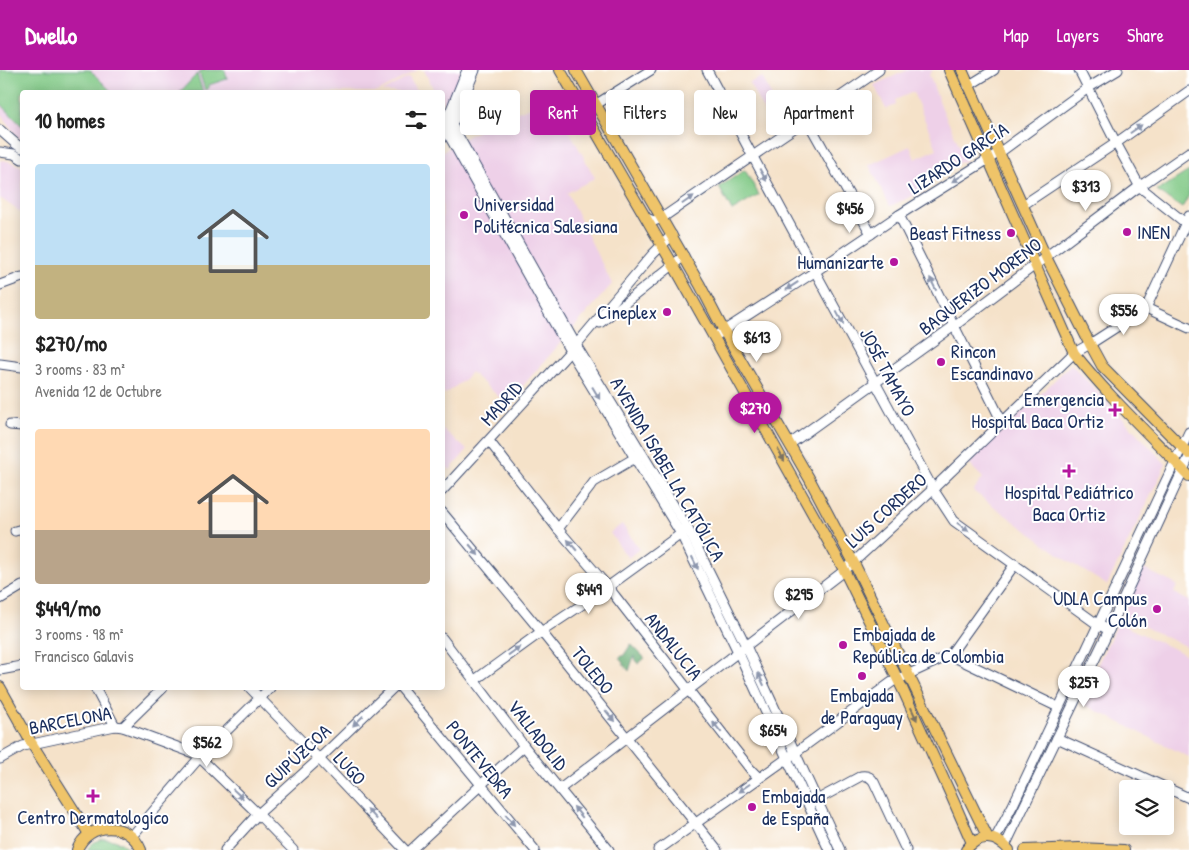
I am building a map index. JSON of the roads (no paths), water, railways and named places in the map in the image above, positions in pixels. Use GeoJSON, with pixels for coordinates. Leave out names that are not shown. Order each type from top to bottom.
{"type":"FeatureCollection","features":[{"type":"Feature","properties":{"kind":"main road"},"geometry":{"type":"LineString","coordinates":[[560,70],[571,90]]}},
{"type":"Feature","properties":{"kind":"main road"},"geometry":{"type":"LineString","coordinates":[[576,70],[588,90]]}},
{"type":"Feature","properties":{"kind":"main road"},"geometry":{"type":"LineString","coordinates":[[949,70],[1074,353],[1105,390],[1186,473]]}},
{"type":"Feature","properties":{"kind":"main road"},"geometry":{"type":"LineString","coordinates":[[962,70],[1046,258],[1102,366],[1187,453]]}},
{"type":"Feature","properties":{"kind":"main road"},"geometry":{"type":"LineString","coordinates":[[596,104],[790,444],[853,562],[980,823],[992,838],[1010,849]]}},
{"type":"Feature","properties":{"kind":"main road"},"geometry":{"type":"LineString","coordinates":[[596,133],[781,454],[844,570],[898,678],[950,793],[969,846],[981,838],[992,838]]}},
{"type":"Feature","properties":{"kind":"main road"},"geometry":{"type":"LineString","coordinates":[[0,687],[32,744],[89,834]]}},
{"type":"Feature","properties":{"kind":"main road"},"geometry":{"type":"LineString","coordinates":[[77,850],[89,834],[101,828],[122,830],[132,836],[141,847],[141,850]]}},
{"type":"Feature","properties":{"kind":"main road"},"geometry":{"type":"LineString","coordinates":[[1025,850],[1079,848],[1124,850]]}},
{"type":"Feature","properties":{"kind":"street"},"geometry":{"type":"LineString","coordinates":[[446,125],[467,70]]}},
{"type":"Feature","properties":{"kind":"street"},"geometry":{"type":"LineString","coordinates":[[446,125],[475,70]]}},
{"type":"Feature","properties":{"kind":"street"},"geometry":{"type":"LineString","coordinates":[[596,104],[651,70]]}},
{"type":"Feature","properties":{"kind":"street","name":"JOSÉ TAMAYO"},"geometry":{"type":"LineString","coordinates":[[707,70],[933,489],[954,521],[1108,630]]}},
{"type":"Feature","properties":{"kind":"street"},"geometry":{"type":"LineString","coordinates":[[850,90],[879,70]]}},
{"type":"Feature","properties":{"kind":"street"},"geometry":{"type":"LineString","coordinates":[[968,86],[994,70]]}},
{"type":"Feature","properties":{"kind":"street"},"geometry":{"type":"LineString","coordinates":[[1079,70],[1140,187],[1188,221],[1146,308],[1189,328]]}},
{"type":"Feature","properties":{"kind":"street","name":"LIZARDO GARCÍA"},"geometry":{"type":"LineString","coordinates":[[714,337],[899,215],[999,152],[1088,88],[1118,70]]}},
{"type":"Feature","properties":{"kind":"street"},"geometry":{"type":"LineString","coordinates":[[1023,205],[1116,143],[1189,91]]}},
{"type":"Feature","properties":{"kind":"street","name":"AVENIDA ISABEL LA CATÓLICA"},"geometry":{"type":"LineString","coordinates":[[446,125],[573,348],[684,532],[795,752],[840,850]]}},
{"type":"Feature","properties":{"kind":"street"},"geometry":{"type":"LineString","coordinates":[[0,130],[20,147]]}},
{"type":"Feature","properties":{"kind":"street"},"geometry":{"type":"LineString","coordinates":[[646,218],[654,221],[662,218],[784,135]]}},
{"type":"Feature","properties":{"kind":"street"},"geometry":{"type":"LineString","coordinates":[[815,135],[870,234]]}},
{"type":"Feature","properties":{"kind":"street"},"geometry":{"type":"LineString","coordinates":[[0,152],[14,154],[20,158]]}},
{"type":"Feature","properties":{"kind":"street","name":"BAQUERIZO MORENO"},"geometry":{"type":"LineString","coordinates":[[790,444],[954,326],[1189,152]]}},
{"type":"Feature","properties":{"kind":"street"},"geometry":{"type":"LineString","coordinates":[[899,215],[1002,422]]}},
{"type":"Feature","properties":{"kind":"street","name":"MADRID"},"geometry":{"type":"LineString","coordinates":[[445,488],[573,348],[661,244],[672,235]]}},
{"type":"Feature","properties":{"kind":"street","name":"MADRID"},"geometry":{"type":"LineString","coordinates":[[583,336],[684,256]]}},
{"type":"Feature","properties":{"kind":"street"},"geometry":{"type":"LineString","coordinates":[[0,285],[20,277]]}},
{"type":"Feature","properties":{"kind":"street","name":"LUIS CORDERO"},"geometry":{"type":"LineString","coordinates":[[560,789],[844,570],[933,489],[1074,353],[1146,308]]}},
{"type":"Feature","properties":{"kind":"street"},"geometry":{"type":"LineString","coordinates":[[0,364],[20,367]]}},
{"type":"Feature","properties":{"kind":"street"},"geometry":{"type":"LineString","coordinates":[[10,424],[20,426]]}},
{"type":"Feature","properties":{"kind":"street"},"geometry":{"type":"LineString","coordinates":[[1010,849],[1057,738],[1186,473],[1189,432]]}},
{"type":"Feature","properties":{"kind":"street","name":"ANDALUCIA"},"geometry":{"type":"LineString","coordinates":[[489,441],[558,529],[608,587],[759,778]]}},
{"type":"Feature","properties":{"kind":"street"},"geometry":{"type":"LineString","coordinates":[[992,838],[1013,805],[1174,461],[1187,453]]}},
{"type":"Feature","properties":{"kind":"street"},"geometry":{"type":"LineString","coordinates":[[558,529],[594,482],[639,456]]}},
{"type":"Feature","properties":{"kind":"street","name":"TOLEDO"},"geometry":{"type":"LineString","coordinates":[[445,516],[542,632],[717,850]]}},
{"type":"Feature","properties":{"kind":"street"},"geometry":{"type":"LineString","coordinates":[[475,680],[684,532]]}},
{"type":"Feature","properties":{"kind":"street"},"geometry":{"type":"LineString","coordinates":[[658,850],[898,678],[950,655],[1015,564]]}},
{"type":"Feature","properties":{"kind":"street"},"geometry":{"type":"LineString","coordinates":[[0,599],[20,587]]}},
{"type":"Feature","properties":{"kind":"street","name":"VALLADOLID"},"geometry":{"type":"LineString","coordinates":[[445,642],[524,746],[609,850]]}},
{"type":"Feature","properties":{"kind":"street","name":"AVENIDA ISABEL LA CATÓLICA"},"geometry":{"type":"LineString","coordinates":[[742,649],[787,758],[829,850]]}},
{"type":"Feature","properties":{"kind":"street"},"geometry":{"type":"LineString","coordinates":[[950,655],[1058,707]]}},
{"type":"Feature","properties":{"kind":"street"},"geometry":{"type":"LineString","coordinates":[[0,670],[20,666]]}},
{"type":"Feature","properties":{"kind":"street"},"geometry":{"type":"LineString","coordinates":[[97,690],[119,726],[196,754],[294,850]]}},
{"type":"Feature","properties":{"kind":"street","name":"BARCELONA"},"geometry":{"type":"LineString","coordinates":[[0,759],[23,746],[119,726],[161,690]]}},
{"type":"Feature","properties":{"kind":"street","name":"LUGO"},"geometry":{"type":"LineString","coordinates":[[252,690],[320,758],[405,850]]}},
{"type":"Feature","properties":{"kind":"street"},"geometry":{"type":"LineString","coordinates":[[132,836],[200,758],[268,690]]}},
{"type":"Feature","properties":{"kind":"street","name":"GUIPÚZCOA"},"geometry":{"type":"LineString","coordinates":[[225,850],[258,814],[391,690]]}},
{"type":"Feature","properties":{"kind":"street","name":"PONTEVEDRA"},"geometry":{"type":"LineString","coordinates":[[403,690],[535,850]]}},
{"type":"Feature","properties":{"kind":"street"},"geometry":{"type":"LineString","coordinates":[[1057,738],[1189,798]]}},
{"type":"Feature","properties":{"kind":"street"},"geometry":{"type":"LineString","coordinates":[[411,850],[524,746]]}},
{"type":"Feature","properties":{"kind":"street"},"geometry":{"type":"LineString","coordinates":[[808,804],[861,776],[872,779],[906,850]]}},
{"type":"Feature","properties":{"kind":"place","name":"Universidad Politécnica Salesiana"},"geometry":{"type":"Point","coordinates":[464,215]}},
{"type":"Feature","properties":{"kind":"place","name":"INEN"},"geometry":{"type":"Point","coordinates":[1127,232]}},
{"type":"Feature","properties":{"kind":"place","name":"Beast Fitness"},"geometry":{"type":"Point","coordinates":[1011,233]}},
{"type":"Feature","properties":{"kind":"place","name":"Humanizarte"},"geometry":{"type":"Point","coordinates":[894,262]}},
{"type":"Feature","properties":{"kind":"place","name":"Cineplex"},"geometry":{"type":"Point","coordinates":[667,312]}},
{"type":"Feature","properties":{"kind":"place","name":"Rincon Escandinavo"},"geometry":{"type":"Point","coordinates":[941,362]}},
{"type":"Feature","properties":{"kind":"place","name":"Emergencia Hospital Baca Ortiz"},"geometry":{"type":"Point","coordinates":[1115,410]}},
{"type":"Feature","properties":{"kind":"place","name":"Hospital Pediátrico Baca Ortiz"},"geometry":{"type":"Point","coordinates":[1069,471]}},
{"type":"Feature","properties":{"kind":"place","name":"UDLA Campus Colón"},"geometry":{"type":"Point","coordinates":[1157,609]}},
{"type":"Feature","properties":{"kind":"place","name":"Embajada de República de Colombia"},"geometry":{"type":"Point","coordinates":[843,645]}},
{"type":"Feature","properties":{"kind":"place","name":"Embajada de Paraguay"},"geometry":{"type":"Point","coordinates":[862,676]}},
{"type":"Feature","properties":{"kind":"place","name":"Centro Dermatologico"},"geometry":{"type":"Point","coordinates":[93,796]}},
{"type":"Feature","properties":{"kind":"place","name":"Embajada de España"},"geometry":{"type":"Point","coordinates":[752,807]}}]}
